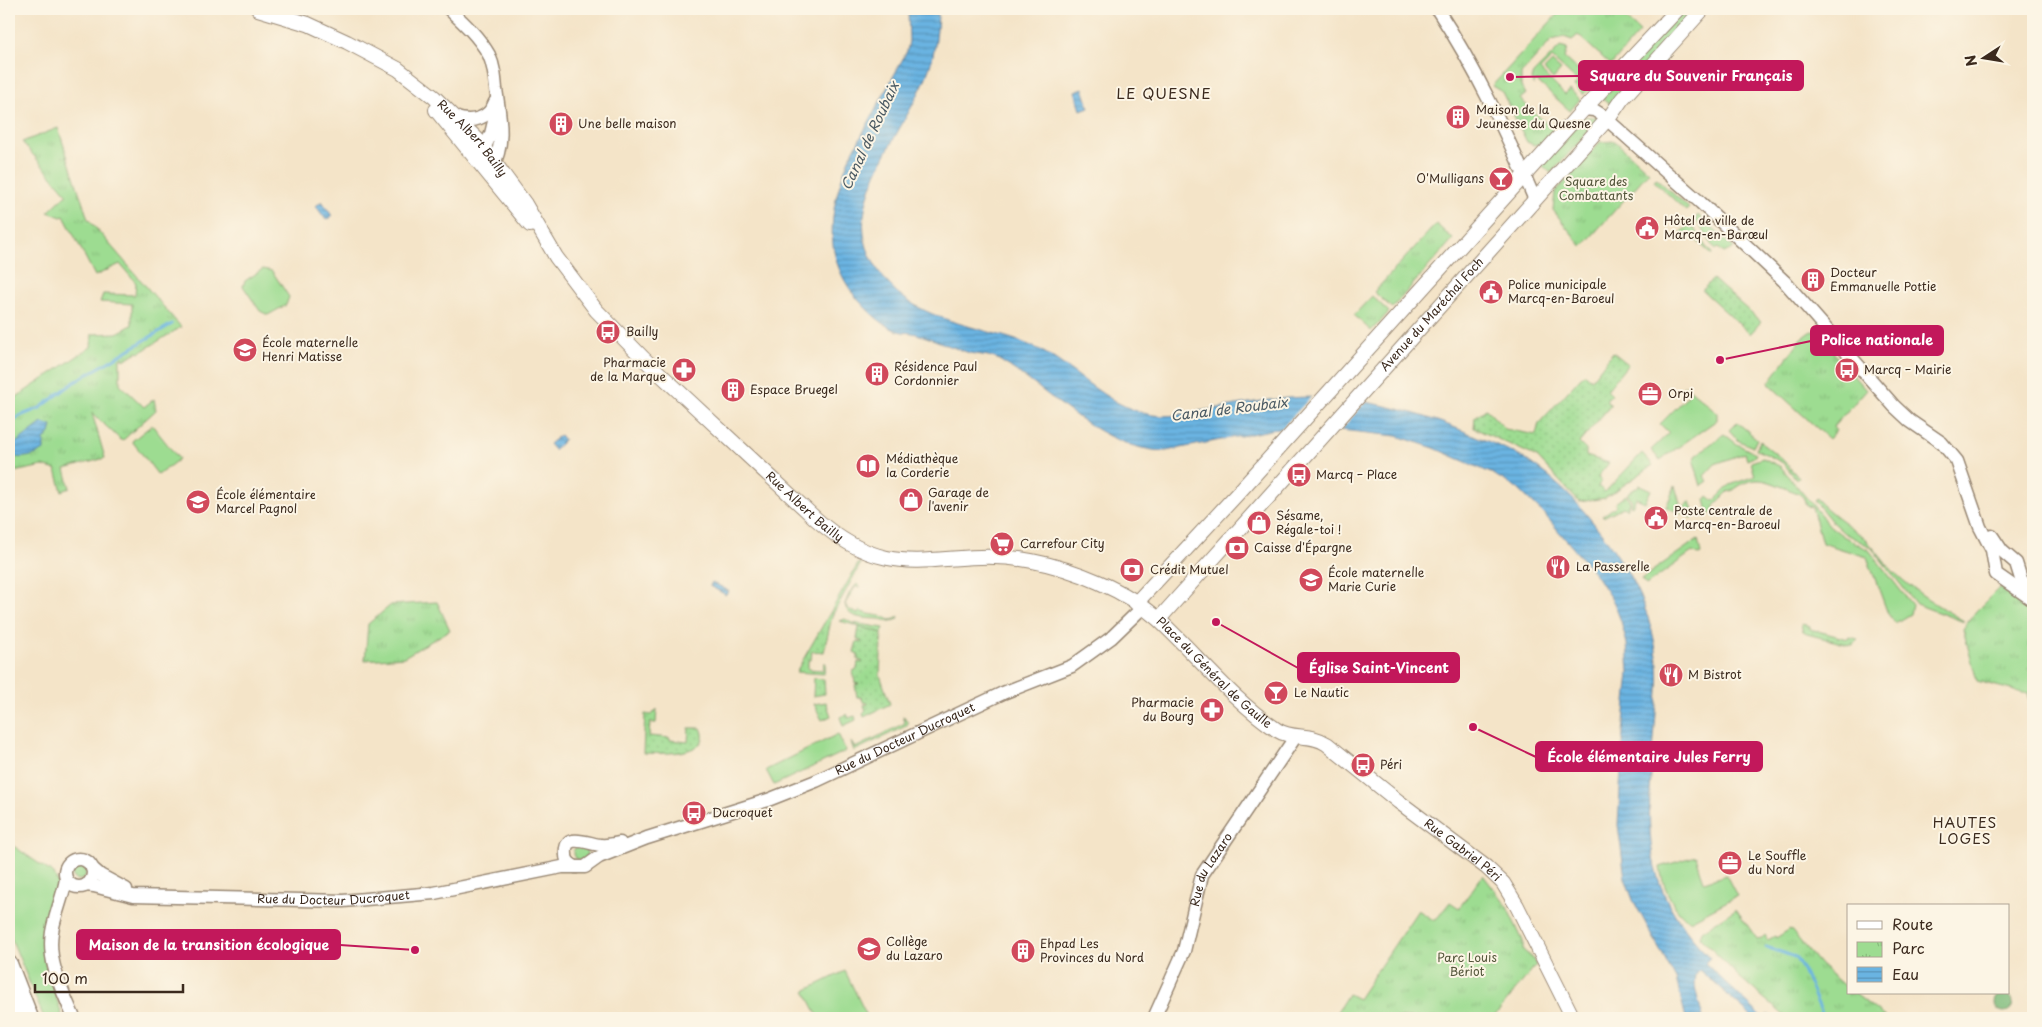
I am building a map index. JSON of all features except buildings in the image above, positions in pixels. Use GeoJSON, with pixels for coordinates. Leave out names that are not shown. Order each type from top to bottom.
{"type":"FeatureCollection","features":[{"type":"Feature","properties":{"kind":"highway"},"geometry":{"type":"LineString","coordinates":[[9,964],[30,1018]]}},
{"type":"Feature","properties":{"kind":"highway"},"geometry":{"type":"LineString","coordinates":[[9,1000],[16,1018]]}},
{"type":"Feature","properties":{"kind":"main road","name":"Rue Albert Bailly"},"geometry":{"type":"LineString","coordinates":[[258,9],[308,24],[365,52],[409,77],[472,132],[481,154]]}},
{"type":"Feature","properties":{"kind":"main road","name":"Avenue du Maréchal Foch"},"geometry":{"type":"LineString","coordinates":[[1139,605],[1584,109],[1678,9]]}},
{"type":"Feature","properties":{"kind":"main road","name":"Avenue du Maréchal Foch"},"geometry":{"type":"LineString","coordinates":[[1159,619],[1535,200],[1703,9]]}},
{"type":"Feature","properties":{"kind":"main road","name":"Rue Albert Bailly"},"geometry":{"type":"LineString","coordinates":[[365,52],[428,102],[448,124],[481,154],[491,168],[525,204],[553,252],[596,310],[644,359],[822,524],[850,545],[871,554],[901,561],[922,562],[999,557],[1031,560],[1082,575],[1107,586],[1139,605]]}},
{"type":"Feature","properties":{"kind":"main road","name":"Place du Général de Gaulle"},"geometry":{"type":"LineString","coordinates":[[1139,605],[1159,619],[1229,692],[1277,730],[1284,734],[1296,736]]}},
{"type":"Feature","properties":{"kind":"main road","name":"Rue Gabriel Péri"},"geometry":{"type":"LineString","coordinates":[[1296,736],[1314,737],[1327,744],[1399,802],[1494,874],[1514,899],[1574,1018]]}},
{"type":"Feature","properties":{"kind":"street"},"geometry":{"type":"LineString","coordinates":[[449,9],[473,32],[487,52],[494,70],[501,133],[500,147],[491,168]]}},
{"type":"Feature","properties":{"kind":"street"},"geometry":{"type":"LineString","coordinates":[[1437,9],[1463,51],[1535,200]]}},
{"type":"Feature","properties":{"kind":"street"},"geometry":{"type":"LineString","coordinates":[[481,154],[495,120],[496,88]]}},
{"type":"Feature","properties":{"kind":"street"},"geometry":{"type":"LineString","coordinates":[[456,118],[466,120],[478,119],[489,113],[496,102]]}},
{"type":"Feature","properties":{"kind":"street"},"geometry":{"type":"LineString","coordinates":[[1584,109],[1597,111],[1607,119],[1701,203],[1784,282],[1902,414],[1947,448],[1957,461],[1981,531],[1992,550],[1996,574],[2033,600]]}},
{"type":"Feature","properties":{"kind":"street"},"geometry":{"type":"LineString","coordinates":[[1976,514],[2001,550],[2016,563],[2021,580],[2033,595]]}},
{"type":"Feature","properties":{"kind":"street"},"geometry":{"type":"LineString","coordinates":[[1995,565],[2001,558],[2010,558]]}},
{"type":"Feature","properties":{"kind":"street"},"geometry":{"type":"LineString","coordinates":[[2004,580],[2013,578],[2018,570]]}},
{"type":"Feature","properties":{"kind":"street","name":"Rue du Docteur Ducroquet"},"geometry":{"type":"LineString","coordinates":[[591,862],[647,838],[768,800],[807,785],[1003,693],[1072,666],[1111,638],[1139,605]]}},
{"type":"Feature","properties":{"kind":"street","name":"Rue du Lazaro"},"geometry":{"type":"LineString","coordinates":[[1154,1018],[1177,968],[1202,875],[1296,736]]}},
{"type":"Feature","properties":{"kind":"street","name":"Rue du Docteur Ducroquet"},"geometry":{"type":"LineString","coordinates":[[588,842],[605,845],[647,838]]}},
{"type":"Feature","properties":{"kind":"street"},"geometry":{"type":"LineString","coordinates":[[575,840],[588,842],[593,850],[591,862],[583,867],[576,867],[568,861],[566,851],[570,843],[575,840]]}},
{"type":"Feature","properties":{"kind":"street","name":"Rue du Docteur Ducroquet"},"geometry":{"type":"LineString","coordinates":[[514,877],[544,866],[566,851]]}},
{"type":"Feature","properties":{"kind":"street"},"geometry":{"type":"LineString","coordinates":[[55,919],[64,905],[92,877],[92,868],[84,860],[74,859],[65,867],[66,879],[55,919],[52,932],[51,956],[56,976],[74,1018]]}},
{"type":"Feature","properties":{"kind":"street","name":"Rue du Docteur Ducroquet"},"geometry":{"type":"LineString","coordinates":[[84,886],[94,886],[129,896],[354,901],[434,893],[562,867],[576,867]]}},
{"type":"Feature","properties":{"kind":"street","name":"Rue du Docteur Ducroquet"},"geometry":{"type":"LineString","coordinates":[[92,868],[100,875],[124,888],[149,896]]}},
{"type":"Feature","properties":{"kind":"street"},"geometry":{"type":"LineString","coordinates":[[66,879],[72,886],[84,886]]}},
{"type":"Feature","properties":{"kind":"green space"},"geometry":{"type":"Polygon","coordinates":[[[1562,9],[1615,9],[1640,32],[1611,65],[1578,35],[1572,40],[1564,37],[1552,40],[1521,74],[1521,86],[1526,94],[1520,99],[1551,128],[1558,121],[1559,123],[1541,143],[1534,145],[1527,142],[1502,92],[1492,86],[1562,9]]]}},
{"type":"Feature","properties":{"kind":"green space"},"geometry":{"type":"Polygon","coordinates":[[[1682,9],[1699,9],[1612,105],[1602,98],[1682,9]]]}},
{"type":"Feature","properties":{"kind":"green space"},"geometry":{"type":"Polygon","coordinates":[[[1560,47],[1567,49],[1564,58],[1593,84],[1583,95],[1574,86],[1578,82],[1552,58],[1540,70],[1565,95],[1570,90],[1580,99],[1570,111],[1537,81],[1533,85],[1531,79],[1533,74],[1560,47]]]}},
{"type":"Feature","properties":{"kind":"green space"},"geometry":{"type":"Polygon","coordinates":[[[1552,62],[1561,70],[1553,79],[1544,70],[1552,62]]]}},
{"type":"Feature","properties":{"kind":"green space"},"geometry":{"type":"Polygon","coordinates":[[[1585,117],[1600,119],[1551,173],[1542,165],[1585,117]]]}},
{"type":"Feature","properties":{"kind":"green space"},"geometry":{"type":"Polygon","coordinates":[[[58,128],[88,219],[181,327],[139,353],[137,352],[124,360],[123,358],[120,359],[120,384],[144,407],[154,399],[156,410],[122,441],[92,413],[105,458],[65,469],[70,488],[62,491],[56,470],[43,466],[9,473],[9,402],[91,347],[92,334],[117,333],[132,325],[132,304],[100,302],[103,294],[135,295],[136,283],[120,264],[95,276],[64,216],[61,217],[48,212],[67,194],[22,142],[58,128]]]}},
{"type":"Feature","properties":{"kind":"green space","name":"Square des Combattants"},"geometry":{"type":"Polygon","coordinates":[[[1615,141],[1649,172],[1582,247],[1553,210],[1555,192],[1600,142],[1615,141]]]}},
{"type":"Feature","properties":{"kind":"green space"},"geometry":{"type":"Polygon","coordinates":[[[1656,178],[1689,208],[1686,211],[1654,181],[1656,178]]]}},
{"type":"Feature","properties":{"kind":"green space"},"geometry":{"type":"Polygon","coordinates":[[[1698,215],[1734,248],[1724,253],[1718,248],[1716,250],[1695,219],[1698,215]]]}},
{"type":"Feature","properties":{"kind":"green space"},"geometry":{"type":"Polygon","coordinates":[[[1436,224],[1453,239],[1392,308],[1374,292],[1436,224]]]}},
{"type":"Feature","properties":{"kind":"green space"},"geometry":{"type":"Polygon","coordinates":[[[1689,225],[1692,225],[1706,247],[1713,253],[1712,255],[1689,233],[1686,233],[1678,241],[1675,239],[1689,225]]]}},
{"type":"Feature","properties":{"kind":"green space"},"geometry":{"type":"Polygon","coordinates":[[[263,269],[272,271],[289,297],[286,305],[268,315],[260,311],[243,286],[245,281],[263,269]]]}},
{"type":"Feature","properties":{"kind":"green space"},"geometry":{"type":"Polygon","coordinates":[[[1713,279],[1761,322],[1750,334],[1702,290],[1713,279]]]}},
{"type":"Feature","properties":{"kind":"green space"},"geometry":{"type":"Polygon","coordinates":[[[1372,296],[1389,312],[1371,331],[1354,315],[1372,296]]]}},
{"type":"Feature","properties":{"kind":"green space"},"geometry":{"type":"Polygon","coordinates":[[[1812,331],[1820,333],[1830,344],[1835,355],[1866,390],[1833,427],[1836,431],[1829,439],[1769,382],[1801,339],[1812,331]]]}},
{"type":"Feature","properties":{"kind":"green space"},"geometry":{"type":"Polygon","coordinates":[[[1613,352],[1628,364],[1607,390],[1612,395],[1606,401],[1611,405],[1579,443],[1586,450],[1586,456],[1609,463],[1598,476],[1602,481],[1598,486],[1605,492],[1642,453],[1653,465],[1605,498],[1579,502],[1537,457],[1474,428],[1475,417],[1486,409],[1505,429],[1536,435],[1539,423],[1584,374],[1592,379],[1613,352]]]}},
{"type":"Feature","properties":{"kind":"green space"},"geometry":{"type":"Polygon","coordinates":[[[1684,385],[1717,412],[1717,420],[1660,460],[1651,450],[1669,433],[1660,424],[1688,396],[1681,389],[1684,385]]]}},
{"type":"Feature","properties":{"kind":"green space"},"geometry":{"type":"Polygon","coordinates":[[[1737,422],[1757,439],[1753,447],[1739,441],[1729,430],[1737,422]]]}},
{"type":"Feature","properties":{"kind":"green space"},"geometry":{"type":"Polygon","coordinates":[[[152,425],[179,459],[158,475],[132,441],[152,425]]]}},
{"type":"Feature","properties":{"kind":"green space"},"geometry":{"type":"Polygon","coordinates":[[[1724,434],[1737,444],[1756,454],[1747,460],[1745,453],[1715,464],[1704,476],[1708,481],[1701,486],[1694,462],[1695,456],[1724,434]]]}},
{"type":"Feature","properties":{"kind":"green space"},"geometry":{"type":"Polygon","coordinates":[[[1760,441],[1782,459],[1799,478],[1797,480],[1783,463],[1756,449],[1760,441]]]}},
{"type":"Feature","properties":{"kind":"green space"},"geometry":{"type":"Polygon","coordinates":[[[1763,458],[1781,467],[1830,526],[1843,536],[1869,550],[1912,605],[1910,614],[1895,623],[1888,614],[1867,557],[1822,543],[1812,507],[1806,506],[1803,497],[1798,493],[1763,480],[1748,481],[1731,492],[1729,491],[1713,507],[1715,510],[1709,515],[1705,500],[1708,496],[1714,501],[1730,485],[1755,476],[1751,462],[1763,458]]]}},
{"type":"Feature","properties":{"kind":"green space"},"geometry":{"type":"Polygon","coordinates":[[[1640,485],[1651,490],[1645,502],[1636,498],[1632,506],[1630,505],[1632,500],[1627,494],[1640,485]]]}},
{"type":"Feature","properties":{"kind":"green space"},"geometry":{"type":"Polygon","coordinates":[[[1675,486],[1683,514],[1666,507],[1675,486]]]}},
{"type":"Feature","properties":{"kind":"green space"},"geometry":{"type":"Polygon","coordinates":[[[1626,495],[1630,501],[1626,509],[1623,507],[1602,516],[1616,506],[1615,503],[1626,495]]]}},
{"type":"Feature","properties":{"kind":"green space"},"geometry":{"type":"Polygon","coordinates":[[[1816,498],[1864,538],[1908,585],[1964,622],[1916,604],[1871,547],[1844,533],[1814,500],[1816,498]]]}},
{"type":"Feature","properties":{"kind":"green space"},"geometry":{"type":"Polygon","coordinates":[[[1690,501],[1694,515],[1692,518],[1686,515],[1684,507],[1690,501]]]}},
{"type":"Feature","properties":{"kind":"green space"},"geometry":{"type":"Polygon","coordinates":[[[1698,539],[1701,554],[1692,552],[1646,585],[1641,579],[1698,539]]]}},
{"type":"Feature","properties":{"kind":"green space"},"geometry":{"type":"Polygon","coordinates":[[[861,563],[832,616],[824,652],[812,651],[811,660],[808,660],[808,669],[823,670],[824,663],[826,663],[824,674],[796,672],[858,564],[861,563]]]}},
{"type":"Feature","properties":{"kind":"green space"},"geometry":{"type":"Polygon","coordinates":[[[857,584],[860,587],[855,587],[845,604],[849,594],[857,584]]]}},
{"type":"Feature","properties":{"kind":"green space"},"geometry":{"type":"Polygon","coordinates":[[[1999,588],[2005,588],[2027,605],[2033,613],[2033,711],[2027,694],[1977,681],[1963,629],[1976,611],[1999,588]]]}},
{"type":"Feature","properties":{"kind":"green space"},"geometry":{"type":"Polygon","coordinates":[[[437,602],[450,630],[404,657],[365,660],[368,624],[391,605],[437,602]]]}},
{"type":"Feature","properties":{"kind":"green space"},"geometry":{"type":"Polygon","coordinates":[[[845,604],[848,609],[858,614],[860,611],[890,620],[899,616],[898,619],[891,621],[853,616],[849,613],[845,604]]]}},
{"type":"Feature","properties":{"kind":"green space"},"geometry":{"type":"Polygon","coordinates":[[[845,619],[853,623],[884,628],[882,633],[840,621],[845,619]]]}},
{"type":"Feature","properties":{"kind":"green space"},"geometry":{"type":"Polygon","coordinates":[[[1801,624],[1810,626],[1810,629],[1848,639],[1849,637],[1858,639],[1853,645],[1849,645],[1807,634],[1803,632],[1801,624]]]}},
{"type":"Feature","properties":{"kind":"green space"},"geometry":{"type":"Polygon","coordinates":[[[859,627],[882,633],[880,675],[890,704],[864,717],[863,714],[866,711],[864,705],[868,704],[867,702],[864,703],[861,697],[857,697],[855,685],[859,684],[855,683],[853,671],[857,669],[858,662],[862,663],[862,661],[858,660],[858,654],[854,652],[857,641],[861,642],[861,640],[857,639],[859,627]]]}},
{"type":"Feature","properties":{"kind":"green space"},"geometry":{"type":"Polygon","coordinates":[[[814,678],[824,679],[825,694],[813,696],[814,678]]]}},
{"type":"Feature","properties":{"kind":"green space"},"geometry":{"type":"Polygon","coordinates":[[[826,702],[831,716],[822,720],[814,704],[826,702]]]}},
{"type":"Feature","properties":{"kind":"green space"},"geometry":{"type":"Polygon","coordinates":[[[657,709],[656,723],[650,723],[649,736],[688,742],[689,728],[701,728],[703,737],[700,744],[693,748],[672,753],[643,753],[645,714],[651,715],[657,709]]]}},
{"type":"Feature","properties":{"kind":"green space"},"geometry":{"type":"Polygon","coordinates":[[[847,714],[849,718],[855,716],[856,720],[843,726],[840,717],[847,714]]]}},
{"type":"Feature","properties":{"kind":"green space"},"geometry":{"type":"Polygon","coordinates":[[[903,716],[908,723],[906,726],[854,751],[851,742],[855,748],[905,723],[903,716]]]}},
{"type":"Feature","properties":{"kind":"green space"},"geometry":{"type":"Polygon","coordinates":[[[838,734],[846,751],[774,785],[766,770],[838,734]]]}},
{"type":"Feature","properties":{"kind":"green space"},"geometry":{"type":"Polygon","coordinates":[[[9,843],[54,874],[59,886],[43,939],[45,963],[63,1018],[44,1018],[9,933],[9,843]]]}},
{"type":"Feature","properties":{"kind":"green space"},"geometry":{"type":"Polygon","coordinates":[[[580,846],[585,848],[587,853],[585,858],[580,860],[575,858],[573,853],[575,848],[580,846]]]}},
{"type":"Feature","properties":{"kind":"green space"},"geometry":{"type":"Polygon","coordinates":[[[1696,856],[1704,882],[1726,875],[1737,896],[1690,921],[1674,905],[1663,881],[1660,867],[1696,856]]]}},
{"type":"Feature","properties":{"kind":"green space"},"geometry":{"type":"Polygon","coordinates":[[[76,866],[82,866],[86,873],[82,880],[76,880],[72,876],[72,870],[76,866]]]}},
{"type":"Feature","properties":{"kind":"green space","name":"Parc Louis Bériot"},"geometry":{"type":"Polygon","coordinates":[[[1483,875],[1506,905],[1523,941],[1523,950],[1532,958],[1536,965],[1493,1018],[1333,1018],[1348,994],[1358,999],[1418,910],[1435,921],[1450,902],[1459,908],[1483,875]]]}},
{"type":"Feature","properties":{"kind":"green space"},"geometry":{"type":"Polygon","coordinates":[[[1736,909],[1757,939],[1765,935],[1768,940],[1775,936],[1776,938],[1790,929],[1820,965],[1847,988],[1847,994],[1855,994],[1886,1018],[1787,1018],[1738,976],[1700,937],[1702,931],[1736,909]]]}},
{"type":"Feature","properties":{"kind":"green space"},"geometry":{"type":"Polygon","coordinates":[[[845,971],[868,1018],[819,1018],[805,991],[845,971]]]}},
{"type":"Feature","properties":{"kind":"green space"},"geometry":{"type":"Polygon","coordinates":[[[2004,994],[2010,997],[2013,1003],[2010,1009],[2004,1012],[1998,1009],[1995,1003],[1998,997],[2004,994]]]}},
{"type":"Feature","properties":{"kind":"water","name":"Canal de Roubaix"},"geometry":{"type":"Polygon","coordinates":[[[908,9],[938,9],[937,28],[933,57],[927,75],[884,157],[868,196],[864,216],[864,234],[869,252],[883,277],[904,298],[918,307],[950,321],[1034,347],[1110,398],[1126,407],[1143,413],[1172,416],[1267,400],[1303,397],[1356,400],[1406,411],[1456,428],[1517,455],[1554,481],[1584,512],[1616,553],[1636,588],[1650,625],[1655,645],[1659,680],[1650,791],[1650,835],[1653,856],[1665,896],[1685,929],[1710,958],[1705,963],[1763,1018],[1753,1018],[1700,970],[1695,976],[1694,983],[1703,1018],[1686,1018],[1676,979],[1633,900],[1625,878],[1618,825],[1623,733],[1629,672],[1627,644],[1621,621],[1614,603],[1595,574],[1545,515],[1517,488],[1493,474],[1434,448],[1397,436],[1340,430],[1275,429],[1166,451],[1142,448],[1120,441],[1098,430],[996,358],[957,349],[915,333],[900,332],[878,320],[862,304],[849,287],[840,270],[834,252],[832,235],[833,216],[836,197],[849,159],[907,51],[909,41],[908,9]]]}},
{"type":"Feature","properties":{"kind":"water"},"geometry":{"type":"Polygon","coordinates":[[[1083,88],[1089,107],[1081,110],[1075,91],[1083,88]]]}},
{"type":"Feature","properties":{"kind":"water"},"geometry":{"type":"Polygon","coordinates":[[[322,201],[332,216],[326,220],[316,206],[322,201]]]}},
{"type":"Feature","properties":{"kind":"water"},"geometry":{"type":"Polygon","coordinates":[[[42,423],[52,426],[50,433],[44,440],[44,450],[27,457],[9,456],[9,448],[42,423]]]}},
{"type":"Feature","properties":{"kind":"water"},"geometry":{"type":"Polygon","coordinates":[[[560,435],[564,440],[554,450],[549,444],[560,435]]]}},
{"type":"Feature","properties":{"kind":"water"},"geometry":{"type":"Polygon","coordinates":[[[712,582],[729,591],[726,595],[710,586],[712,582]]]}},
{"type":"Feature","properties":{"kind":"water"},"geometry":{"type":"Polygon","coordinates":[[[1768,1014],[1773,1018],[1763,1018],[1768,1014]]]}},
{"type":"Feature","properties":{"kind":"pier"},"geometry":{"type":"Polygon","coordinates":[[[1313,395],[1368,399],[1339,432],[1279,431],[1313,395]]]}},
{"type":"Feature","properties":{"kind":"waterway"},"geometry":{"type":"LineString","coordinates":[[9,424],[20,416],[40,408],[73,383],[172,324]]}},
{"type":"Feature","properties":{"kind":"waterway"},"geometry":{"type":"LineString","coordinates":[[1766,947],[1795,957],[1803,970],[1824,1018]]}},
{"type":"Feature","properties":{"kind":"place","name":"Square du Souvenir Français"},"geometry":{"type":"Point","coordinates":[1510,77]}},
{"type":"Feature","properties":{"kind":"place","name":"Maison de la Jeunesse du Quesne"},"geometry":{"type":"Point","coordinates":[1458,117]}},
{"type":"Feature","properties":{"kind":"place","name":"Une belle maison"},"geometry":{"type":"Point","coordinates":[561,124]}},
{"type":"Feature","properties":{"kind":"place","name":"O'Mulligans"},"geometry":{"type":"Point","coordinates":[1501,179]}},
{"type":"Feature","properties":{"kind":"place","name":"Hôtel de ville de Marcq-en-Barœul"},"geometry":{"type":"Point","coordinates":[1647,228]}},
{"type":"Feature","properties":{"kind":"place","name":"Docteur Emmanuelle Pottie"},"geometry":{"type":"Point","coordinates":[1813,280]}},
{"type":"Feature","properties":{"kind":"place","name":"Police municipale Marcq-en-Baroeul"},"geometry":{"type":"Point","coordinates":[1491,292]}},
{"type":"Feature","properties":{"kind":"place","name":"Bailly"},"geometry":{"type":"Point","coordinates":[608,332]}},
{"type":"Feature","properties":{"kind":"place","name":"École maternelle Henri Matisse"},"geometry":{"type":"Point","coordinates":[245,350]}},
{"type":"Feature","properties":{"kind":"place","name":"Police nationale"},"geometry":{"type":"Point","coordinates":[1720,360]}},
{"type":"Feature","properties":{"kind":"place","name":"Pharmacie de la Marque"},"geometry":{"type":"Point","coordinates":[684,370]}},
{"type":"Feature","properties":{"kind":"place","name":"Marcq – Mairie"},"geometry":{"type":"Point","coordinates":[1847,370]}},
{"type":"Feature","properties":{"kind":"place","name":"Résidence Paul Cordonnier"},"geometry":{"type":"Point","coordinates":[877,374]}},
{"type":"Feature","properties":{"kind":"place","name":"Espace Bruegel"},"geometry":{"type":"Point","coordinates":[733,390]}},
{"type":"Feature","properties":{"kind":"place","name":"Orpi"},"geometry":{"type":"Point","coordinates":[1650,394]}},
{"type":"Feature","properties":{"kind":"place","name":"Médiathèque la Corderie"},"geometry":{"type":"Point","coordinates":[868,466]}},
{"type":"Feature","properties":{"kind":"place","name":"Marcq – Place"},"geometry":{"type":"Point","coordinates":[1299,475]}},
{"type":"Feature","properties":{"kind":"place","name":"Garage de l'avenir"},"geometry":{"type":"Point","coordinates":[911,500]}},
{"type":"Feature","properties":{"kind":"place","name":"École élémentaire Marcel Pagnol"},"geometry":{"type":"Point","coordinates":[198,502]}},
{"type":"Feature","properties":{"kind":"place","name":"Poste centrale de Marcq-en-Baroeul"},"geometry":{"type":"Point","coordinates":[1656,518]}},
{"type":"Feature","properties":{"kind":"place","name":"Sésame, Régale-toi !"},"geometry":{"type":"Point","coordinates":[1259,523]}},
{"type":"Feature","properties":{"kind":"place","name":"Carrefour City"},"geometry":{"type":"Point","coordinates":[1002,544]}},
{"type":"Feature","properties":{"kind":"place","name":"Caisse d'Épargne"},"geometry":{"type":"Point","coordinates":[1237,548]}},
{"type":"Feature","properties":{"kind":"place","name":"La Passerelle"},"geometry":{"type":"Point","coordinates":[1558,567]}},
{"type":"Feature","properties":{"kind":"place","name":"Crédit Mutuel"},"geometry":{"type":"Point","coordinates":[1132,570]}},
{"type":"Feature","properties":{"kind":"place","name":"École maternelle Marie Curie"},"geometry":{"type":"Point","coordinates":[1311,580]}},
{"type":"Feature","properties":{"kind":"place","name":"Église Saint-Vincent"},"geometry":{"type":"Point","coordinates":[1216,622]}},
{"type":"Feature","properties":{"kind":"place","name":"M Bistrot"},"geometry":{"type":"Point","coordinates":[1671,675]}},
{"type":"Feature","properties":{"kind":"place","name":"Le Nautic"},"geometry":{"type":"Point","coordinates":[1276,693]}},
{"type":"Feature","properties":{"kind":"place","name":"Pharmacie du Bourg"},"geometry":{"type":"Point","coordinates":[1212,710]}},
{"type":"Feature","properties":{"kind":"place","name":"École élémentaire Jules Ferry"},"geometry":{"type":"Point","coordinates":[1473,727]}},
{"type":"Feature","properties":{"kind":"place","name":"Péri"},"geometry":{"type":"Point","coordinates":[1363,765]}},
{"type":"Feature","properties":{"kind":"place","name":"Ducroquet"},"geometry":{"type":"Point","coordinates":[694,813]}},
{"type":"Feature","properties":{"kind":"place","name":"Le Souffle du Nord"},"geometry":{"type":"Point","coordinates":[1730,863]}},
{"type":"Feature","properties":{"kind":"place","name":"Collège du Lazaro"},"geometry":{"type":"Point","coordinates":[869,949]}},
{"type":"Feature","properties":{"kind":"place","name":"Maison de la transition écologique"},"geometry":{"type":"Point","coordinates":[415,950]}},
{"type":"Feature","properties":{"kind":"place","name":"Ehpad Les Provinces du Nord"},"geometry":{"type":"Point","coordinates":[1023,951]}},
{"type":"Feature","properties":{"kind":"district","name":"LE QUESNE"},"geometry":{"type":"Point","coordinates":[1164,94]}},
{"type":"Feature","properties":{"kind":"district","name":"HAUTES LOGES"},"geometry":{"type":"Point","coordinates":[1965,832]}}]}
